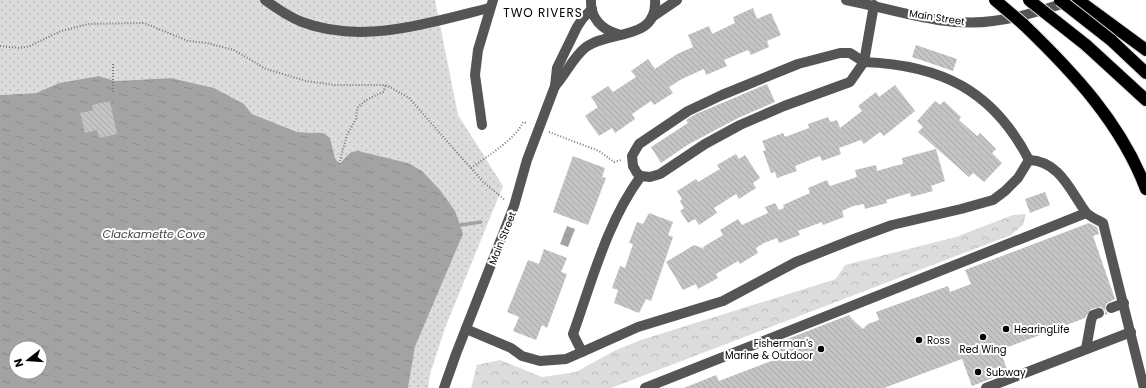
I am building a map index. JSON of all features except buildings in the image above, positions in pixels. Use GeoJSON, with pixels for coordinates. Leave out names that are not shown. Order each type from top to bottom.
{"type":"FeatureCollection","features":[{"type":"Feature","properties":{"kind":"highway"},"geometry":{"type":"LineString","coordinates":[[995,0],[1023,24],[1079,81],[1115,127],[1130,153],[1146,189]]}},
{"type":"Feature","properties":{"kind":"highway"},"geometry":{"type":"LineString","coordinates":[[1029,0],[1086,45],[1146,100]]}},
{"type":"Feature","properties":{"kind":"highway"},"geometry":{"type":"LineString","coordinates":[[1060,0],[1111,40],[1146,73]]}},
{"type":"Feature","properties":{"kind":"highway"},"geometry":{"type":"LineString","coordinates":[[1076,0],[1146,50]]}},
{"type":"Feature","properties":{"kind":"street"},"geometry":{"type":"LineString","coordinates":[[265,0],[301,22],[334,30],[377,32],[416,26],[491,4]]}},
{"type":"Feature","properties":{"kind":"street"},"geometry":{"type":"LineString","coordinates":[[652,17],[656,6],[655,0]]}},
{"type":"Feature","properties":{"kind":"street","name":"Main Street"},"geometry":{"type":"LineString","coordinates":[[555,86],[586,48],[607,37],[639,31],[647,25],[652,17],[677,0]]}},
{"type":"Feature","properties":{"kind":"street","name":"Main Street"},"geometry":{"type":"LineString","coordinates":[[846,0],[944,20],[983,22],[1017,16],[1076,0]]}},
{"type":"Feature","properties":{"kind":"street","name":"Main Street"},"geometry":{"type":"LineString","coordinates":[[590,3],[595,18],[602,26],[610,32],[620,34]]}},
{"type":"Feature","properties":{"kind":"street","name":"Main Street"},"geometry":{"type":"LineString","coordinates":[[444,388],[514,206],[528,160],[555,86],[557,68],[564,51],[590,3]]}},
{"type":"Feature","properties":{"kind":"street"},"geometry":{"type":"LineString","coordinates":[[482,125],[475,75],[478,50],[491,4]]}},
{"type":"Feature","properties":{"kind":"street"},"geometry":{"type":"LineString","coordinates":[[874,6],[864,62],[850,82],[784,106],[740,125],[705,144],[660,174],[650,177],[641,176],[633,166],[632,156],[639,144],[688,111],[798,64],[840,53],[850,53],[864,62],[898,65],[927,70],[956,82],[981,99],[1000,118],[1018,140],[1028,160]]}},
{"type":"Feature","properties":{"kind":"street"},"geometry":{"type":"LineString","coordinates":[[1028,160],[1039,161],[1049,165],[1076,194],[1086,213],[1103,224],[1124,303],[1144,388]]}},
{"type":"Feature","properties":{"kind":"street"},"geometry":{"type":"LineString","coordinates":[[466,329],[511,348],[522,356],[540,361],[566,359],[646,325],[723,301],[796,262],[854,239],[892,225],[993,200],[1018,178],[1028,160]]}},
{"type":"Feature","properties":{"kind":"street"},"geometry":{"type":"LineString","coordinates":[[582,352],[573,334],[612,225],[632,188],[641,176]]}},
{"type":"Feature","properties":{"kind":"street"},"geometry":{"type":"LineString","coordinates":[[645,388],[1086,213]]}},
{"type":"Feature","properties":{"kind":"street"},"geometry":{"type":"LineString","coordinates":[[1111,308],[1124,303]]}},
{"type":"Feature","properties":{"kind":"street"},"geometry":{"type":"LineString","coordinates":[[1086,349],[1093,315],[1099,313]]}},
{"type":"Feature","properties":{"kind":"street"},"geometry":{"type":"LineString","coordinates":[[986,388],[1130,332]]}},
{"type":"Feature","properties":{"kind":"path"},"geometry":{"type":"LineString","coordinates":[[0,46],[20,48],[30,46],[61,31],[88,24],[144,23],[188,41],[207,43],[234,50],[266,69],[306,81],[328,85],[386,85],[409,98],[484,183],[514,206]]}},
{"type":"Feature","properties":{"kind":"path"},"geometry":{"type":"LineString","coordinates":[[113,64],[113,94]]}},
{"type":"Feature","properties":{"kind":"path"},"geometry":{"type":"LineString","coordinates":[[339,164],[347,135],[356,119],[357,108],[366,100],[383,92],[386,85]]}},
{"type":"Feature","properties":{"kind":"path"},"geometry":{"type":"LineString","coordinates":[[471,168],[510,138],[521,127],[523,122],[527,123]]}},
{"type":"Feature","properties":{"kind":"path"},"geometry":{"type":"LineString","coordinates":[[548,131],[599,151],[614,162],[632,156]]}},
{"type":"Feature","properties":{"kind":"green space"},"geometry":{"type":"Polygon","coordinates":[[[0,0],[435,0],[458,115],[503,186],[445,328],[430,374],[428,388],[408,388],[415,347],[463,234],[408,163],[351,152],[339,164],[335,158],[330,138],[311,132],[297,132],[252,114],[244,104],[214,88],[171,78],[115,81],[99,76],[59,83],[36,93],[0,95],[0,0]]]}},
{"type":"Feature","properties":{"kind":"green space"},"geometry":{"type":"Polygon","coordinates":[[[1026,214],[1023,225],[1011,235],[611,388],[471,388],[477,365],[500,360],[542,377],[576,372],[614,351],[641,340],[836,279],[845,265],[956,237],[1013,215],[1026,214]]]}},
{"type":"Feature","properties":{"kind":"water","name":"Clackamette Cove"},"geometry":{"type":"Polygon","coordinates":[[[99,76],[115,81],[171,78],[214,88],[244,104],[252,114],[297,132],[323,133],[330,138],[335,158],[339,164],[351,152],[358,151],[408,163],[422,171],[440,190],[455,211],[463,234],[415,347],[408,388],[0,388],[0,95],[36,93],[59,83],[99,76]]]}},
{"type":"Feature","properties":{"kind":"water"},"geometry":{"type":"Polygon","coordinates":[[[567,226],[575,229],[568,247],[560,244],[567,226]]]}},
{"type":"Feature","properties":{"kind":"waterway"},"geometry":{"type":"LineString","coordinates":[[460,225],[481,222]]}},
{"type":"Feature","properties":{"kind":"place","name":"HearingLife"},"geometry":{"type":"Point","coordinates":[1006,329]}},
{"type":"Feature","properties":{"kind":"place","name":"Red Wing"},"geometry":{"type":"Point","coordinates":[983,337]}},
{"type":"Feature","properties":{"kind":"place","name":"Ross"},"geometry":{"type":"Point","coordinates":[919,340]}},
{"type":"Feature","properties":{"kind":"place","name":"Fisherman's Marine & Outdoor"},"geometry":{"type":"Point","coordinates":[821,349]}},
{"type":"Feature","properties":{"kind":"place","name":"Subway"},"geometry":{"type":"Point","coordinates":[978,372]}},
{"type":"Feature","properties":{"kind":"district","name":"TWO RIVERS"},"geometry":{"type":"Point","coordinates":[543,13]}}]}
